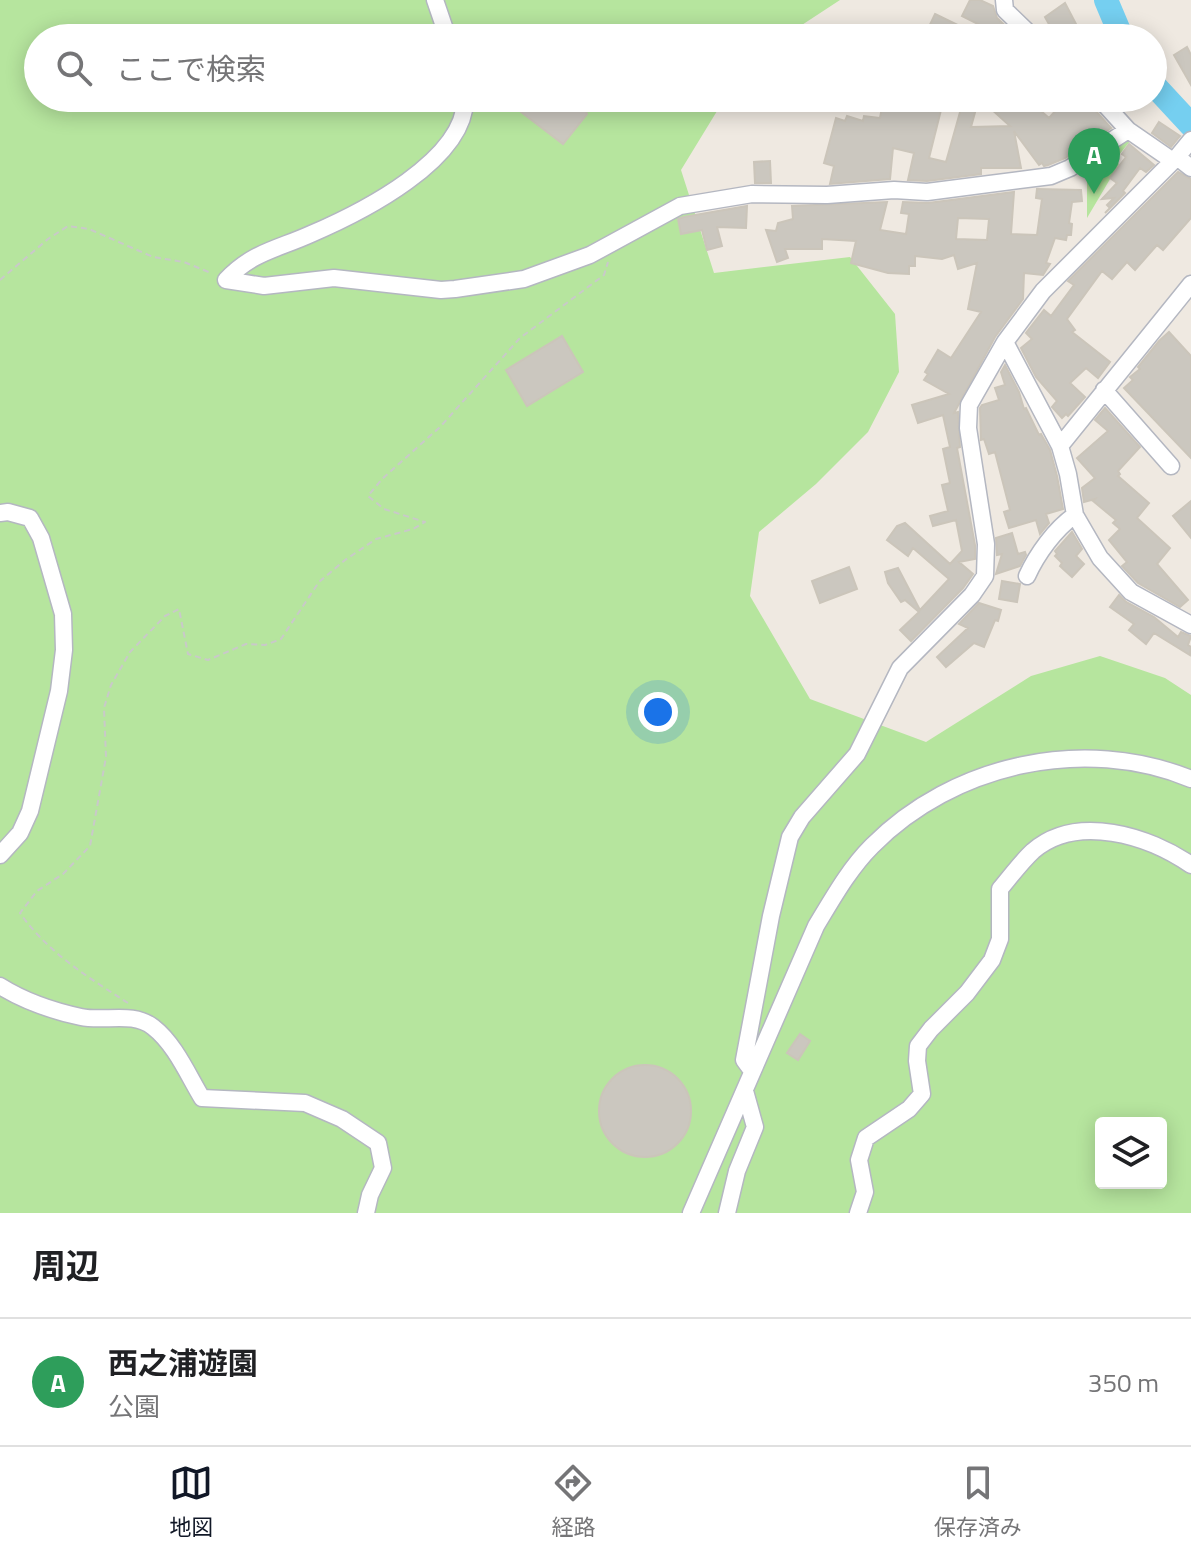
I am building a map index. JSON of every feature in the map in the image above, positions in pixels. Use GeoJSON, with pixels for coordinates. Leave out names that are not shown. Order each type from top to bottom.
{"type":"FeatureCollection","features":[{"type":"Feature","properties":{"kind":"street"},"geometry":{"type":"LineString","coordinates":[[435,0],[443,24]]}},
{"type":"Feature","properties":{"kind":"street"},"geometry":{"type":"LineString","coordinates":[[1004,0],[1005,10],[1020,24]]}},
{"type":"Feature","properties":{"kind":"street"},"geometry":{"type":"LineString","coordinates":[[226,280],[241,264],[252,258],[310,235],[382,199],[444,149],[458,128],[463,112]]}},
{"type":"Feature","properties":{"kind":"street"},"geometry":{"type":"LineString","coordinates":[[1112,112],[1128,130],[1191,168]]}},
{"type":"Feature","properties":{"kind":"street"},"geometry":{"type":"LineString","coordinates":[[226,280],[264,286],[334,278],[441,290],[524,279],[590,255],[680,206],[752,194],[927,192],[1051,176],[1070,168],[1128,130]]}},
{"type":"Feature","properties":{"kind":"street"},"geometry":{"type":"LineString","coordinates":[[752,1071],[744,1060],[771,916],[790,837],[802,817],[857,754],[900,668],[972,595],[985,576],[986,544],[968,428],[969,405],[1005,342],[1043,291],[1191,140]]}},
{"type":"Feature","properties":{"kind":"street"},"geometry":{"type":"LineString","coordinates":[[1060,446],[1191,284]]}},
{"type":"Feature","properties":{"kind":"street"},"geometry":{"type":"LineString","coordinates":[[1005,342],[1060,446],[1075,515],[1100,558],[1131,592],[1191,625]]}},
{"type":"Feature","properties":{"kind":"street"},"geometry":{"type":"LineString","coordinates":[[1104,390],[1171,466]]}},
{"type":"Feature","properties":{"kind":"street"},"geometry":{"type":"LineString","coordinates":[[0,513],[30,518],[41,538],[63,614],[64,650],[59,691],[30,811],[20,833],[0,855]]}},
{"type":"Feature","properties":{"kind":"street"},"geometry":{"type":"LineString","coordinates":[[1027,576],[1039,554],[1065,522],[1075,515]]}},
{"type":"Feature","properties":{"kind":"street"},"geometry":{"type":"LineString","coordinates":[[691,1213],[816,926],[840,885],[872,846],[912,811],[945,791],[985,776],[1022,765],[1068,758],[1107,759],[1191,779]]}},
{"type":"Feature","properties":{"kind":"street"},"geometry":{"type":"LineString","coordinates":[[858,1213],[865,1192],[859,1160],[866,1138],[909,1109],[922,1094],[918,1046],[967,993],[992,960],[1000,939],[1000,889],[1034,850],[1053,838],[1083,831],[1153,843],[1191,865]]}},
{"type":"Feature","properties":{"kind":"street"},"geometry":{"type":"LineString","coordinates":[[0,986],[38,1005],[81,1017],[110,1020],[131,1017],[152,1025],[169,1044],[202,1098],[305,1103],[342,1119],[378,1143],[383,1168],[370,1195],[366,1213]]}},
{"type":"Feature","properties":{"kind":"street"},"geometry":{"type":"LineString","coordinates":[[727,1213],[737,1171],[755,1127],[745,1091]]}},
{"type":"Feature","properties":{"kind":"path"},"geometry":{"type":"LineString","coordinates":[[0,280],[68,226],[89,229],[153,257],[184,262],[226,280]]}},
{"type":"Feature","properties":{"kind":"path"},"geometry":{"type":"LineString","coordinates":[[129,1003],[94,981],[36,935],[20,913],[37,891],[63,874],[90,846],[106,757],[104,708],[111,685],[130,652],[165,616],[179,609],[188,654],[208,660],[246,644],[265,645],[281,639],[319,582],[337,567],[376,539],[413,529],[425,522],[384,509],[368,496],[382,479],[440,427],[520,338],[604,275],[610,257],[607,246]]}},
{"type":"Feature","properties":{"kind":"green space"},"geometry":{"type":"Polygon","coordinates":[[[0,0],[840,0],[803,24],[24,24],[24,112],[716,112],[681,170],[714,273],[850,257],[895,314],[899,372],[868,432],[816,484],[759,532],[750,596],[810,699],[926,742],[1031,676],[1100,656],[1165,678],[1191,695],[1191,1213],[0,1213],[0,0]]]}},
{"type":"Feature","properties":{"kind":"green space"},"geometry":{"type":"Polygon","coordinates":[[[1123,140],[1131,140],[1115,160],[1119,164],[1087,218],[1089,173],[1085,164],[1123,140]]]}},
{"type":"Feature","properties":{"kind":"building"},"geometry":{"type":"Polygon","coordinates":[[[970,0],[980,0],[993,6],[997,18],[1003,24],[978,24],[962,16],[970,0]]]}},
{"type":"Feature","properties":{"kind":"building"},"geometry":{"type":"Polygon","coordinates":[[[1065,3],[1076,24],[1049,24],[1045,17],[1065,3]]]}},
{"type":"Feature","properties":{"kind":"building"},"geometry":{"type":"Polygon","coordinates":[[[935,14],[956,24],[930,24],[935,14]]]}},
{"type":"Feature","properties":{"kind":"building"},"geometry":{"type":"Polygon","coordinates":[[[1187,47],[1191,55],[1191,85],[1174,55],[1187,47]]]}},
{"type":"Feature","properties":{"kind":"building"},"geometry":{"type":"Polygon","coordinates":[[[521,112],[586,112],[563,144],[521,112]]]}},
{"type":"Feature","properties":{"kind":"building"},"geometry":{"type":"Polygon","coordinates":[[[881,112],[940,112],[929,158],[946,162],[960,112],[975,112],[971,127],[1010,126],[994,112],[1042,112],[1049,118],[1054,112],[1097,112],[1111,128],[1065,158],[1044,166],[1042,163],[1039,165],[1014,131],[1021,168],[981,168],[981,174],[927,181],[908,180],[914,153],[893,148],[890,179],[830,184],[834,166],[824,163],[836,118],[845,121],[847,116],[863,121],[864,116],[880,118],[881,112]]]}},
{"type":"Feature","properties":{"kind":"building"},"geometry":{"type":"Polygon","coordinates":[[[1159,122],[1180,136],[1171,147],[1152,133],[1159,122]]]}},
{"type":"Feature","properties":{"kind":"building"},"geometry":{"type":"Polygon","coordinates":[[[1129,144],[1154,165],[1146,172],[1140,168],[1123,191],[1125,193],[1110,208],[1107,205],[1114,198],[1102,199],[1117,183],[1110,178],[1126,157],[1122,154],[1129,144]]]}},
{"type":"Feature","properties":{"kind":"building"},"geometry":{"type":"Polygon","coordinates":[[[770,161],[771,183],[755,183],[754,162],[770,161]]]}},
{"type":"Feature","properties":{"kind":"building"},"geometry":{"type":"Polygon","coordinates":[[[1178,172],[1191,179],[1191,218],[1163,250],[1157,245],[1135,270],[1127,262],[1112,279],[1102,271],[1067,319],[1075,330],[1072,332],[1110,362],[1098,378],[1086,368],[1070,383],[1085,397],[1068,416],[1066,414],[1062,418],[1052,407],[1057,401],[1036,377],[1021,348],[1032,339],[1026,333],[1044,310],[1051,316],[1074,285],[1068,281],[1178,172]]]}},
{"type":"Feature","properties":{"kind":"building"},"geometry":{"type":"Polygon","coordinates":[[[1037,189],[1081,190],[1082,201],[1072,202],[1071,235],[1067,235],[1066,240],[1055,238],[1046,263],[1050,264],[1043,275],[1024,273],[1023,299],[995,337],[954,413],[958,412],[960,447],[957,448],[975,545],[975,559],[959,562],[973,574],[911,641],[900,630],[919,612],[905,600],[901,602],[888,583],[885,572],[898,568],[920,610],[949,579],[913,548],[908,556],[887,540],[897,526],[905,523],[950,564],[962,551],[956,520],[933,526],[930,516],[948,511],[942,485],[950,483],[943,449],[950,447],[943,415],[918,423],[912,405],[949,394],[924,380],[928,374],[925,372],[938,350],[951,358],[981,312],[968,309],[977,263],[958,269],[954,255],[942,259],[915,256],[915,266],[909,266],[909,274],[888,273],[851,263],[856,241],[822,239],[822,249],[785,249],[788,258],[777,262],[766,230],[776,231],[778,223],[793,219],[792,206],[887,202],[880,230],[906,234],[909,214],[901,213],[903,202],[928,203],[1014,192],[1011,234],[1037,235],[1042,199],[1036,198],[1037,189]],[[958,218],[956,239],[987,240],[989,219],[958,218]]]}},
{"type":"Feature","properties":{"kind":"building"},"geometry":{"type":"Polygon","coordinates":[[[747,206],[746,228],[717,227],[722,246],[707,250],[702,230],[681,234],[678,219],[747,206]]]}},
{"type":"Feature","properties":{"kind":"building"},"geometry":{"type":"Polygon","coordinates":[[[1169,332],[1191,356],[1191,458],[1124,388],[1169,332]]]}},
{"type":"Feature","properties":{"kind":"building"},"geometry":{"type":"Polygon","coordinates":[[[562,336],[583,372],[527,406],[506,370],[562,336]]]}},
{"type":"Feature","properties":{"kind":"building"},"geometry":{"type":"Polygon","coordinates":[[[1005,365],[1024,409],[1050,450],[1057,476],[1063,509],[1046,514],[1049,523],[1040,534],[1036,520],[1009,528],[1004,512],[1010,510],[995,452],[989,454],[984,439],[981,440],[980,408],[999,400],[995,388],[1005,385],[1001,372],[1005,365]]]}},
{"type":"Feature","properties":{"kind":"building"},"geometry":{"type":"Polygon","coordinates":[[[1105,408],[1140,447],[1118,471],[1118,476],[1149,503],[1137,518],[1170,548],[1157,564],[1188,600],[1180,607],[1138,583],[1122,566],[1127,562],[1109,540],[1120,529],[1113,523],[1116,520],[1093,501],[1095,499],[1084,502],[1082,488],[1095,478],[1077,458],[1108,431],[1095,420],[1105,408]]]}},
{"type":"Feature","properties":{"kind":"building"},"geometry":{"type":"Polygon","coordinates":[[[1191,501],[1191,538],[1173,516],[1191,501]]]}},
{"type":"Feature","properties":{"kind":"building"},"geometry":{"type":"Polygon","coordinates":[[[1072,532],[1082,549],[1076,556],[1084,564],[1072,577],[1060,566],[1062,563],[1055,556],[1055,551],[1072,532]]]}},
{"type":"Feature","properties":{"kind":"building"},"geometry":{"type":"Polygon","coordinates":[[[1012,533],[1018,554],[1025,552],[1026,555],[1020,566],[996,574],[1002,554],[997,555],[996,538],[1012,533]]]}},
{"type":"Feature","properties":{"kind":"building"},"geometry":{"type":"Polygon","coordinates":[[[849,567],[857,589],[820,603],[812,581],[849,567]]]}},
{"type":"Feature","properties":{"kind":"building"},"geometry":{"type":"Polygon","coordinates":[[[1002,581],[1020,584],[1017,602],[999,599],[1002,581]]]}},
{"type":"Feature","properties":{"kind":"building"},"geometry":{"type":"Polygon","coordinates":[[[1119,595],[1178,637],[1181,632],[1191,636],[1188,645],[1191,647],[1190,655],[1154,633],[1146,644],[1129,630],[1134,624],[1110,607],[1119,595]]]}},
{"type":"Feature","properties":{"kind":"building"},"geometry":{"type":"Polygon","coordinates":[[[979,603],[1001,610],[998,621],[995,620],[984,647],[974,643],[946,667],[937,657],[968,628],[959,624],[979,603]]]}},
{"type":"Feature","properties":{"kind":"building"},"geometry":{"type":"Polygon","coordinates":[[[800,1034],[810,1041],[798,1060],[787,1053],[800,1034]]]}},
{"type":"Feature","properties":{"kind":"building"},"geometry":{"type":"Polygon","coordinates":[[[645,1065],[663,1068],[678,1078],[688,1093],[691,1111],[688,1129],[678,1144],[663,1154],[645,1157],[627,1154],[612,1144],[602,1129],[599,1111],[602,1093],[612,1078],[627,1068],[645,1065]]]}},
{"type":"Feature","properties":{"kind":"waterway"},"geometry":{"type":"LineString","coordinates":[[1106,0],[1116,24]]}},
{"type":"Feature","properties":{"kind":"waterway"},"geometry":{"type":"LineString","coordinates":[[1167,99],[1191,125]]}},
{"type":"Feature","properties":{"kind":"place","name":"西之浦遊園"},"geometry":{"type":"Point","coordinates":[1094,194]}}]}
